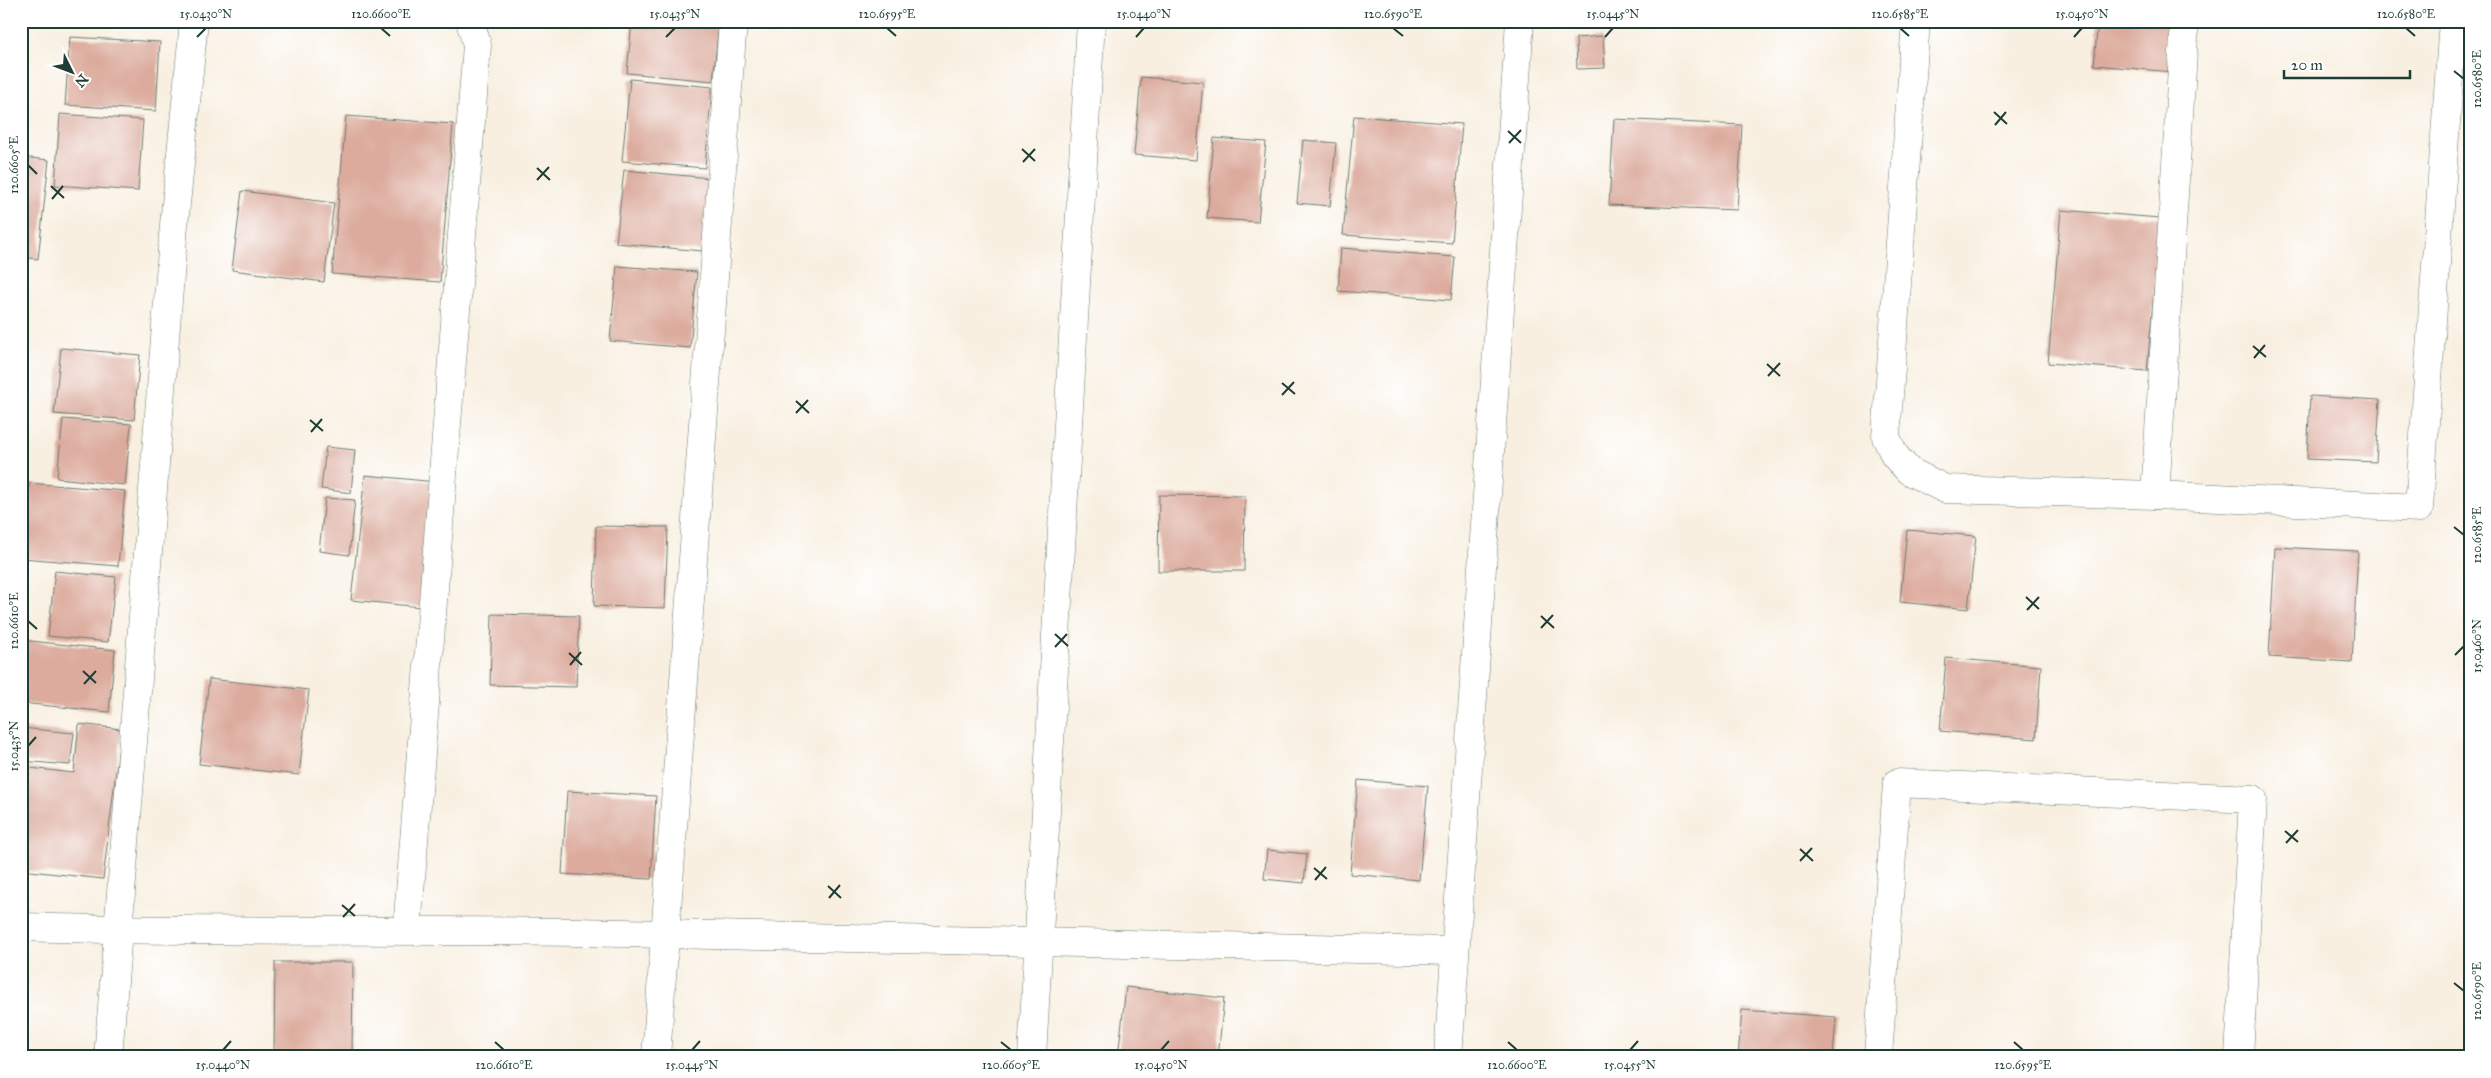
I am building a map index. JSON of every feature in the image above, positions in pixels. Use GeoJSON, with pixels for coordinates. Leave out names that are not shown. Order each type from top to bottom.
{"type":"FeatureCollection","features":[{"type":"Feature","properties":{"kind":"street"},"geometry":{"type":"LineString","coordinates":[[108,1057],[116,930],[174,225],[194,21]]}},
{"type":"Feature","properties":{"kind":"street"},"geometry":{"type":"LineString","coordinates":[[407,930],[477,45],[470,21]]}},
{"type":"Feature","properties":{"kind":"street"},"geometry":{"type":"LineString","coordinates":[[656,1057],[733,21]]}},
{"type":"Feature","properties":{"kind":"street"},"geometry":{"type":"LineString","coordinates":[[1032,1057],[1091,21]]}},
{"type":"Feature","properties":{"kind":"street"},"geometry":{"type":"LineString","coordinates":[[1448,1057],[1520,21]]}},
{"type":"Feature","properties":{"kind":"street"},"geometry":{"type":"LineString","coordinates":[[1916,21],[1886,437],[1895,456],[1909,471],[1945,489],[2155,495],[2419,508],[2453,21]]}},
{"type":"Feature","properties":{"kind":"street"},"geometry":{"type":"LineString","coordinates":[[2155,495],[2185,21]]}},
{"type":"Feature","properties":{"kind":"street"},"geometry":{"type":"LineString","coordinates":[[1878,1057],[1897,783],[2253,799],[2239,1057]]}},
{"type":"Feature","properties":{"kind":"street"},"geometry":{"type":"LineString","coordinates":[[21,927],[116,930],[407,930],[666,933],[1038,943],[1454,950]]}},
{"type":"Feature","properties":{"kind":"building"},"geometry":{"type":"Polygon","coordinates":[[[632,21],[719,22],[713,81],[627,73],[632,21]]]}},
{"type":"Feature","properties":{"kind":"building"},"geometry":{"type":"Polygon","coordinates":[[[2098,21],[2177,21],[2173,72],[2094,65],[2098,21]]]}},
{"type":"Feature","properties":{"kind":"building"},"geometry":{"type":"Polygon","coordinates":[[[1603,36],[1605,68],[1577,69],[1576,38],[1603,36]]]}},
{"type":"Feature","properties":{"kind":"building"},"geometry":{"type":"Polygon","coordinates":[[[70,37],[160,42],[156,111],[65,105],[70,37]]]}},
{"type":"Feature","properties":{"kind":"building"},"geometry":{"type":"Polygon","coordinates":[[[1141,77],[1203,82],[1196,160],[1134,155],[1141,77]]]}},
{"type":"Feature","properties":{"kind":"building"},"geometry":{"type":"Polygon","coordinates":[[[630,79],[712,87],[705,168],[622,161],[630,79]]]}},
{"type":"Feature","properties":{"kind":"building"},"geometry":{"type":"Polygon","coordinates":[[[60,114],[143,120],[138,191],[55,185],[60,114]]]}},
{"type":"Feature","properties":{"kind":"building"},"geometry":{"type":"Polygon","coordinates":[[[346,116],[453,124],[440,282],[332,274],[346,116]]]}},
{"type":"Feature","properties":{"kind":"building"},"geometry":{"type":"Polygon","coordinates":[[[1354,116],[1462,124],[1452,243],[1343,235],[1354,116]]]}},
{"type":"Feature","properties":{"kind":"building"},"geometry":{"type":"Polygon","coordinates":[[[1614,119],[1742,125],[1737,210],[1609,205],[1614,119]]]}},
{"type":"Feature","properties":{"kind":"building"},"geometry":{"type":"Polygon","coordinates":[[[1214,138],[1266,142],[1258,222],[1207,218],[1214,138]]]}},
{"type":"Feature","properties":{"kind":"building"},"geometry":{"type":"Polygon","coordinates":[[[1303,140],[1336,143],[1330,206],[1297,203],[1303,140]]]}},
{"type":"Feature","properties":{"kind":"building"},"geometry":{"type":"Polygon","coordinates":[[[21,157],[49,160],[38,259],[21,257],[21,157]]]}},
{"type":"Feature","properties":{"kind":"building"},"geometry":{"type":"Polygon","coordinates":[[[624,170],[710,178],[702,251],[616,243],[624,170]]]}},
{"type":"Feature","properties":{"kind":"building"},"geometry":{"type":"Polygon","coordinates":[[[242,191],[334,203],[324,282],[232,270],[242,191]]]}},
{"type":"Feature","properties":{"kind":"building"},"geometry":{"type":"Polygon","coordinates":[[[2061,210],[2160,218],[2147,371],[2048,363],[2061,210]]]}},
{"type":"Feature","properties":{"kind":"building"},"geometry":{"type":"Polygon","coordinates":[[[1341,248],[1455,257],[1451,300],[1338,291],[1341,248]]]}},
{"type":"Feature","properties":{"kind":"building"},"geometry":{"type":"Polygon","coordinates":[[[617,266],[697,272],[690,348],[610,341],[617,266]]]}},
{"type":"Feature","properties":{"kind":"building"},"geometry":{"type":"Polygon","coordinates":[[[61,348],[140,355],[134,420],[54,414],[61,348]]]}},
{"type":"Feature","properties":{"kind":"building"},"geometry":{"type":"Polygon","coordinates":[[[2310,396],[2380,400],[2376,462],[2307,459],[2310,396]]]}},
{"type":"Feature","properties":{"kind":"building"},"geometry":{"type":"Polygon","coordinates":[[[63,419],[131,424],[125,485],[57,478],[63,419]]]}},
{"type":"Feature","properties":{"kind":"building"},"geometry":{"type":"Polygon","coordinates":[[[326,447],[355,450],[351,493],[321,489],[326,447]]]}},
{"type":"Feature","properties":{"kind":"building"},"geometry":{"type":"Polygon","coordinates":[[[365,475],[436,482],[421,607],[351,600],[365,475]]]}},
{"type":"Feature","properties":{"kind":"building"},"geometry":{"type":"Polygon","coordinates":[[[29,483],[125,491],[118,566],[22,558],[29,483]]]}},
{"type":"Feature","properties":{"kind":"building"},"geometry":{"type":"Polygon","coordinates":[[[1159,495],[1245,496],[1244,571],[1158,571],[1159,495]]]}},
{"type":"Feature","properties":{"kind":"building"},"geometry":{"type":"Polygon","coordinates":[[[325,498],[355,500],[349,555],[319,551],[325,498]]]}},
{"type":"Feature","properties":{"kind":"building"},"geometry":{"type":"Polygon","coordinates":[[[596,526],[668,527],[665,608],[594,606],[596,526]]]}},
{"type":"Feature","properties":{"kind":"building"},"geometry":{"type":"Polygon","coordinates":[[[1907,530],[1976,536],[1968,609],[1900,602],[1907,530]]]}},
{"type":"Feature","properties":{"kind":"building"},"geometry":{"type":"Polygon","coordinates":[[[2275,547],[2358,551],[2352,662],[2269,657],[2275,547]]]}},
{"type":"Feature","properties":{"kind":"building"},"geometry":{"type":"Polygon","coordinates":[[[55,571],[116,577],[108,642],[48,636],[55,571]]]}},
{"type":"Feature","properties":{"kind":"building"},"geometry":{"type":"Polygon","coordinates":[[[492,614],[579,616],[576,687],[490,685],[492,614]]]}},
{"type":"Feature","properties":{"kind":"building"},"geometry":{"type":"Polygon","coordinates":[[[21,640],[115,650],[109,712],[21,703],[21,640]]]}},
{"type":"Feature","properties":{"kind":"building"},"geometry":{"type":"Polygon","coordinates":[[[1946,658],[2041,666],[2036,739],[1940,731],[1946,658]]]}},
{"type":"Feature","properties":{"kind":"building"},"geometry":{"type":"Polygon","coordinates":[[[209,679],[309,690],[299,775],[199,764],[209,679]]]}},
{"type":"Feature","properties":{"kind":"building"},"geometry":{"type":"Polygon","coordinates":[[[79,724],[121,729],[103,879],[21,870],[21,767],[74,773],[79,724]]]}},
{"type":"Feature","properties":{"kind":"building"},"geometry":{"type":"Polygon","coordinates":[[[21,728],[74,733],[70,765],[21,761],[21,728]]]}},
{"type":"Feature","properties":{"kind":"building"},"geometry":{"type":"Polygon","coordinates":[[[1358,780],[1428,786],[1419,880],[1350,874],[1358,780]]]}},
{"type":"Feature","properties":{"kind":"building"},"geometry":{"type":"Polygon","coordinates":[[[567,791],[656,796],[651,879],[562,874],[567,791]]]}},
{"type":"Feature","properties":{"kind":"building"},"geometry":{"type":"Polygon","coordinates":[[[1267,850],[1307,854],[1304,883],[1264,879],[1267,850]]]}},
{"type":"Feature","properties":{"kind":"building"},"geometry":{"type":"Polygon","coordinates":[[[275,962],[353,962],[352,1057],[274,1057],[275,962]]]}},
{"type":"Feature","properties":{"kind":"building"},"geometry":{"type":"Polygon","coordinates":[[[1126,987],[1224,998],[1218,1057],[1118,1057],[1126,987]]]}},
{"type":"Feature","properties":{"kind":"building"},"geometry":{"type":"Polygon","coordinates":[[[1742,1010],[1836,1017],[1833,1057],[1738,1057],[1742,1010]]]}}]}
